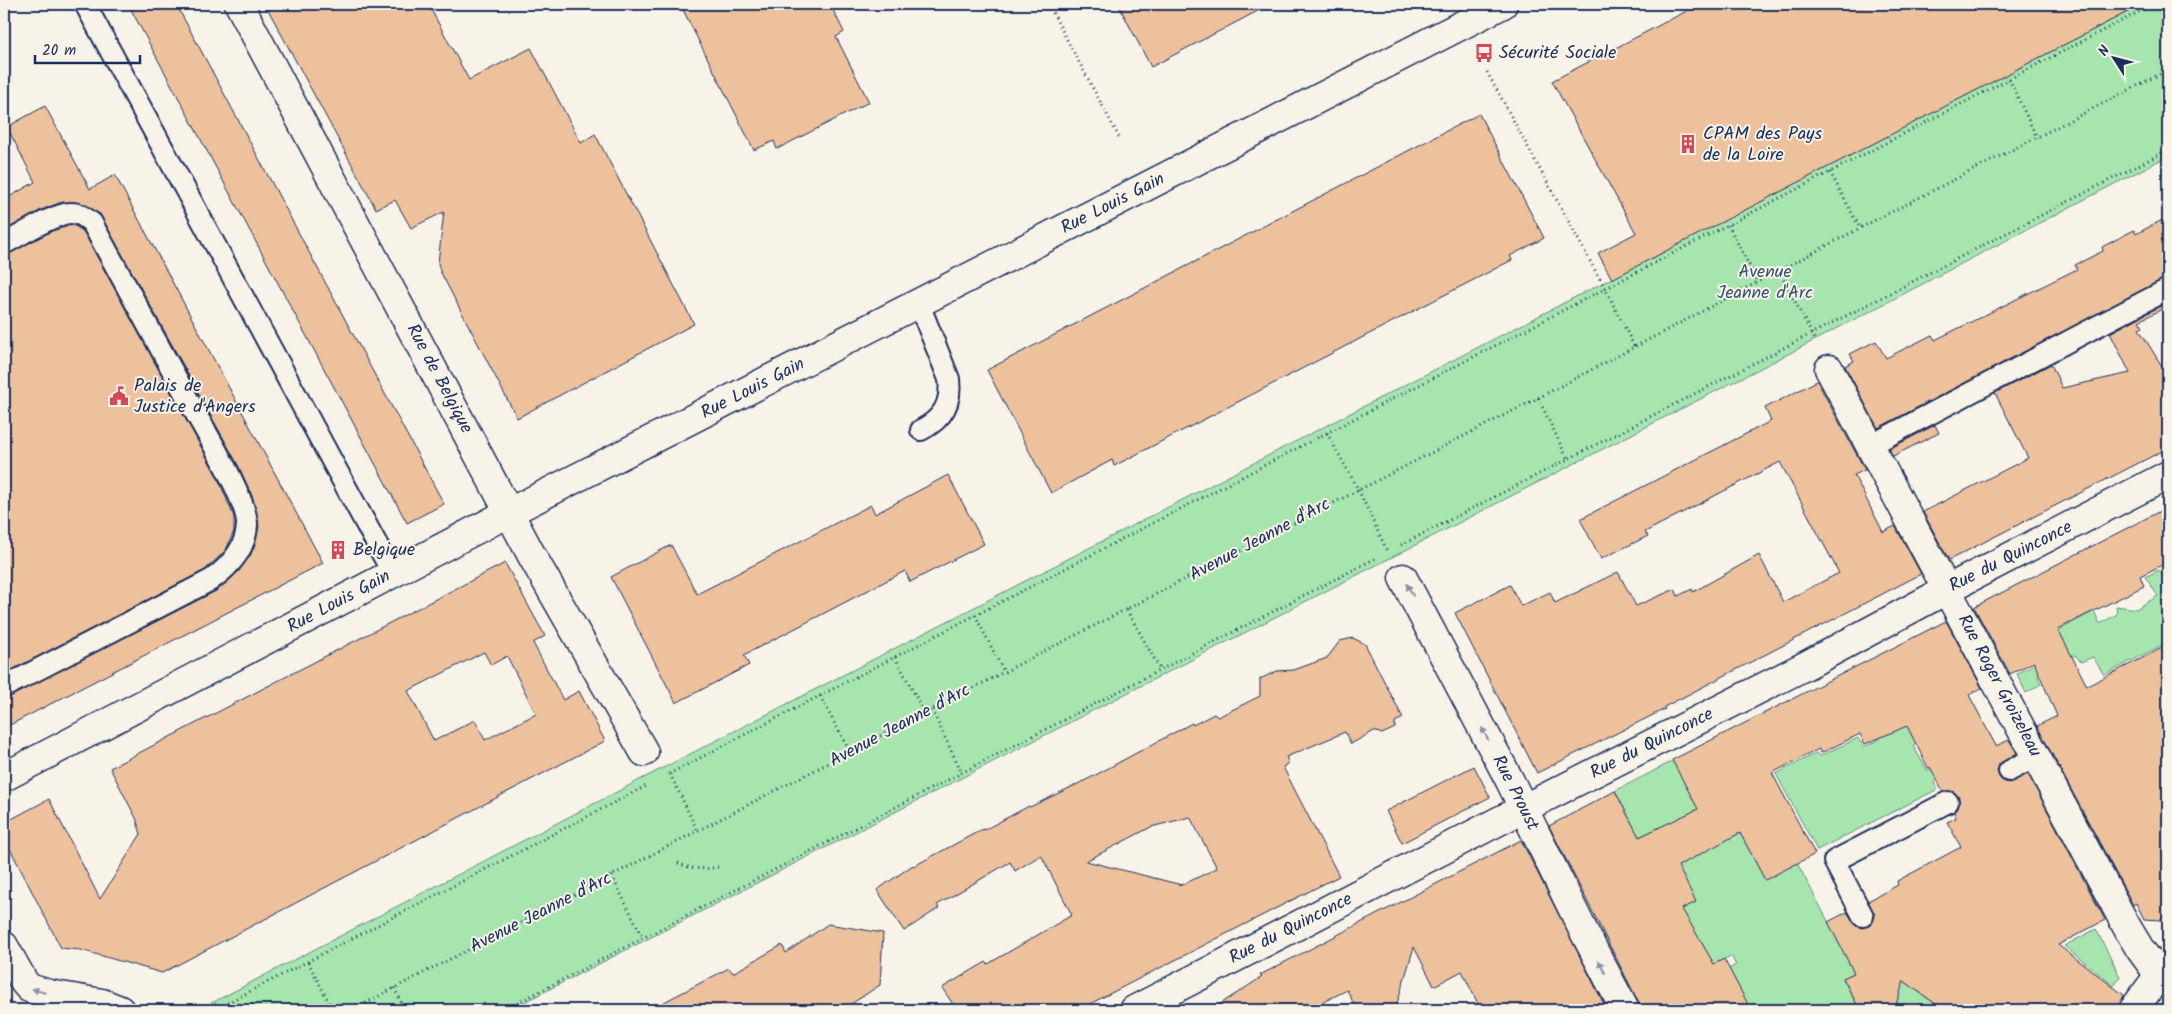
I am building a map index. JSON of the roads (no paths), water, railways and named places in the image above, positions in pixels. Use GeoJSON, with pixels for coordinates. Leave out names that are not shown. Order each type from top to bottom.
{"type":"FeatureCollection","features":[{"type":"Feature","properties":{"kind":"street","name":"Rue de Belgique"},"geometry":{"type":"LineString","coordinates":[[239,4],[532,556],[644,752]]}},
{"type":"Feature","properties":{"kind":"street","name":"Rue Louis Gain"},"geometry":{"type":"LineString","coordinates":[[4,777],[510,512],[1504,4]]}},
{"type":"Feature","properties":{"kind":"street","name":"Rue Roger Groizeleau"},"geometry":{"type":"LineString","coordinates":[[1829,369],[2128,929],[2140,949],[2164,969]]}},
{"type":"Feature","properties":{"kind":"street","name":"Rue du Quinconce"},"geometry":{"type":"LineString","coordinates":[[1134,1010],[1803,667],[1948,589],[2168,475]]}},
{"type":"Feature","properties":{"kind":"street","name":"Rue Proust"},"geometry":{"type":"LineString","coordinates":[[1403,578],[1524,809],[1581,926],[1625,1010]]}},
{"type":"Feature","properties":{"kind":"street"},"geometry":{"type":"LineString","coordinates":[[4,946],[29,988],[49,994],[102,1003],[120,1010]]}},
{"type":"Feature","properties":{"kind":"street"},"geometry":{"type":"LineString","coordinates":[[2133,1010],[2164,969]]}},
{"type":"Feature","properties":{"kind":"lane"},"geometry":{"type":"LineString","coordinates":[[85,4],[392,574]]}},
{"type":"Feature","properties":{"kind":"lane"},"geometry":{"type":"LineString","coordinates":[[4,244],[60,215],[72,213],[82,215],[92,223],[218,453],[246,511],[247,525],[245,541],[236,556],[223,572],[211,580],[4,686]]}},
{"type":"Feature","properties":{"kind":"lane"},"geometry":{"type":"LineString","coordinates":[[1871,445],[2168,289]]}},
{"type":"Feature","properties":{"kind":"lane"},"geometry":{"type":"LineString","coordinates":[[919,304],[949,379],[950,392],[948,404],[941,416],[933,424],[921,430]]}},
{"type":"Feature","properties":{"kind":"lane"},"geometry":{"type":"LineString","coordinates":[[2009,771],[2037,756]]}},
{"type":"Feature","properties":{"kind":"lane"},"geometry":{"type":"LineString","coordinates":[[1863,916],[1834,860],[1948,802]]}},
{"type":"Feature","properties":{"kind":"place","name":"Sécurité Sociale"},"geometry":{"type":"Point","coordinates":[1484,53]}},
{"type":"Feature","properties":{"kind":"place","name":"CPAM des Pays de la Loire"},"geometry":{"type":"Point","coordinates":[1688,144]}},
{"type":"Feature","properties":{"kind":"place","name":"Palais de Justice d'Angers"},"geometry":{"type":"Point","coordinates":[119,396]}},
{"type":"Feature","properties":{"kind":"place","name":"Belgique"},"geometry":{"type":"Point","coordinates":[338,550]}},
{"type":"Feature","properties":{"kind":"park label","name":"Avenue Jeanne d'Arc"},"geometry":{"type":"Point","coordinates":[1765,282]}}]}
